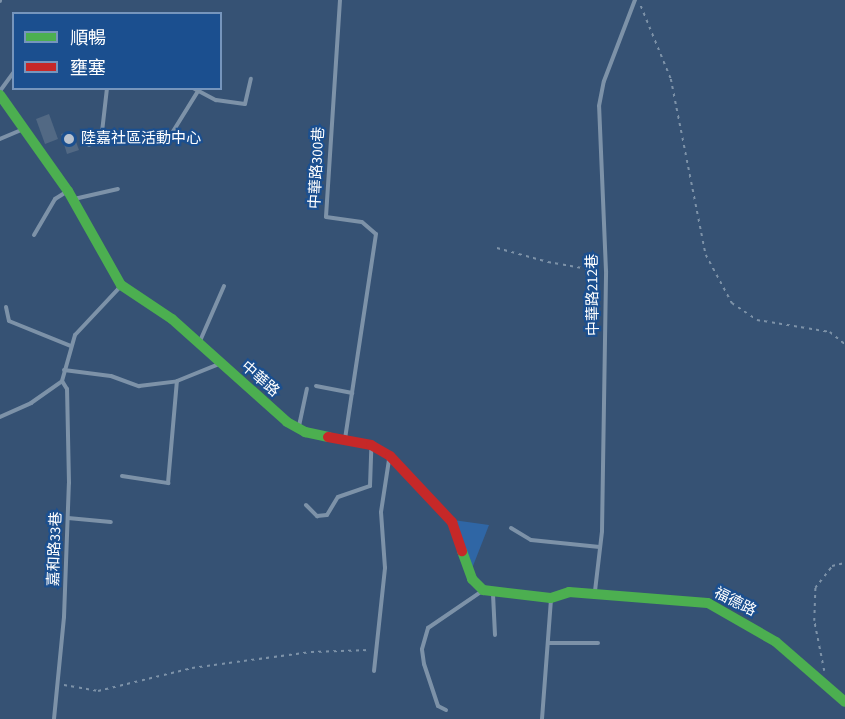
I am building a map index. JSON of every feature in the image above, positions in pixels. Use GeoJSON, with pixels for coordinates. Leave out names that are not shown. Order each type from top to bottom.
{"type":"FeatureCollection","features":[{"type":"Feature","properties":{"kind":"street","name":"中華路"},"geometry":{"type":"LineString","coordinates":[[0,93],[27,128],[71,195],[109,269],[122,285],[172,319],[220,363],[299,428],[371,445],[390,456],[453,522],[472,579],[488,591]]}},
{"type":"Feature","properties":{"kind":"street"},"geometry":{"type":"LineString","coordinates":[[488,591],[551,598]]}},
{"type":"Feature","properties":{"kind":"street","name":"福德路"},"geometry":{"type":"LineString","coordinates":[[551,598],[569,592],[708,603],[776,642],[845,702]]}},
{"type":"Feature","properties":{"kind":"lane","name":"中華路300巷"},"geometry":{"type":"LineString","coordinates":[[340,0],[326,217],[362,222],[376,234],[345,440]]}},
{"type":"Feature","properties":{"kind":"lane","name":"中華路212巷"},"geometry":{"type":"LineString","coordinates":[[594,595],[600,547],[606,271],[599,106],[604,81],[636,0]]}},
{"type":"Feature","properties":{"kind":"lane"},"geometry":{"type":"LineString","coordinates":[[0,93],[12,75]]}},
{"type":"Feature","properties":{"kind":"lane"},"geometry":{"type":"LineString","coordinates":[[172,133],[198,91],[216,100],[245,104],[251,79]]}},
{"type":"Feature","properties":{"kind":"lane"},"geometry":{"type":"LineString","coordinates":[[89,145],[102,132],[107,90]]}},
{"type":"Feature","properties":{"kind":"lane"},"geometry":{"type":"LineString","coordinates":[[0,139],[27,128]]}},
{"type":"Feature","properties":{"kind":"lane"},"geometry":{"type":"LineString","coordinates":[[34,235],[55,199],[118,189]]}},
{"type":"Feature","properties":{"kind":"lane"},"geometry":{"type":"LineString","coordinates":[[0,417],[31,403],[62,381],[75,335],[122,285]]}},
{"type":"Feature","properties":{"kind":"lane"},"geometry":{"type":"LineString","coordinates":[[199,344],[224,286]]}},
{"type":"Feature","properties":{"kind":"lane"},"geometry":{"type":"LineString","coordinates":[[6,307],[9,321],[71,346]]}},
{"type":"Feature","properties":{"kind":"lane"},"geometry":{"type":"LineString","coordinates":[[64,370],[111,376],[138,386],[177,381],[220,363]]}},
{"type":"Feature","properties":{"kind":"lane","name":"嘉和路33巷"},"geometry":{"type":"LineString","coordinates":[[54,719],[68,518],[67,389],[62,381]]}},
{"type":"Feature","properties":{"kind":"lane"},"geometry":{"type":"LineString","coordinates":[[122,476],[168,483],[177,381]]}},
{"type":"Feature","properties":{"kind":"lane"},"geometry":{"type":"LineString","coordinates":[[316,386],[352,393]]}},
{"type":"Feature","properties":{"kind":"lane"},"geometry":{"type":"LineString","coordinates":[[299,428],[307,389]]}},
{"type":"Feature","properties":{"kind":"lane"},"geometry":{"type":"LineString","coordinates":[[306,505],[317,516],[327,515],[338,497],[369,486],[371,445]]}},
{"type":"Feature","properties":{"kind":"lane"},"geometry":{"type":"LineString","coordinates":[[374,670],[374,650],[385,568],[381,512],[390,456]]}},
{"type":"Feature","properties":{"kind":"lane"},"geometry":{"type":"LineString","coordinates":[[68,518],[111,522]]}},
{"type":"Feature","properties":{"kind":"lane"},"geometry":{"type":"LineString","coordinates":[[511,528],[531,540],[600,547]]}},
{"type":"Feature","properties":{"kind":"lane"},"geometry":{"type":"LineString","coordinates":[[446,710],[438,706],[424,664],[422,649],[428,628],[488,591],[495,635]]}},
{"type":"Feature","properties":{"kind":"lane"},"geometry":{"type":"LineString","coordinates":[[542,719],[551,598]]}},
{"type":"Feature","properties":{"kind":"lane"},"geometry":{"type":"LineString","coordinates":[[549,643],[598,643]]}},
{"type":"Feature","properties":{"kind":"path"},"geometry":{"type":"LineString","coordinates":[[636,0],[670,79],[706,255],[732,303],[757,320],[830,332],[845,344]]}},
{"type":"Feature","properties":{"kind":"path"},"geometry":{"type":"LineString","coordinates":[[496,248],[548,262],[606,271]]}},
{"type":"Feature","properties":{"kind":"path"},"geometry":{"type":"LineString","coordinates":[[827,684],[814,621],[815,588],[832,566],[845,563]]}},
{"type":"Feature","properties":{"kind":"path"},"geometry":{"type":"LineString","coordinates":[[57,684],[98,691],[192,668],[311,652],[374,650]]}},
{"type":"Feature","properties":{"kind":"shaded area"},"geometry":{"type":"Polygon","coordinates":[[[453,520],[489,525],[471,571],[453,520]]]}},
{"type":"Feature","properties":{"kind":"building"},"geometry":{"type":"Polygon","coordinates":[[[49,114],[58,139],[45,144],[36,119],[49,114]]]}},
{"type":"Feature","properties":{"kind":"building","name":"陸嘉社區活動中心"},"geometry":{"type":"Polygon","coordinates":[[[72,131],[79,150],[67,154],[61,134],[72,131]]]}},
{"type":"Feature","properties":{"kind":"traffic: fast"},"geometry":{"type":"LineString","coordinates":[[0,95],[68,191],[121,285],[172,319],[287,422],[305,432],[328,437]]}},
{"type":"Feature","properties":{"kind":"traffic: fast"},"geometry":{"type":"LineString","coordinates":[[462,551],[472,579],[483,590],[551,598],[569,592],[708,603],[776,642],[845,702]]}},
{"type":"Feature","properties":{"kind":"traffic: jam"},"geometry":{"type":"LineString","coordinates":[[328,437],[371,445],[390,456],[452,522],[462,551]]}},
{"type":"Feature","properties":{"kind":"place","name":"陸嘉社區活動中心"},"geometry":{"type":"Point","coordinates":[69,139]}}]}
